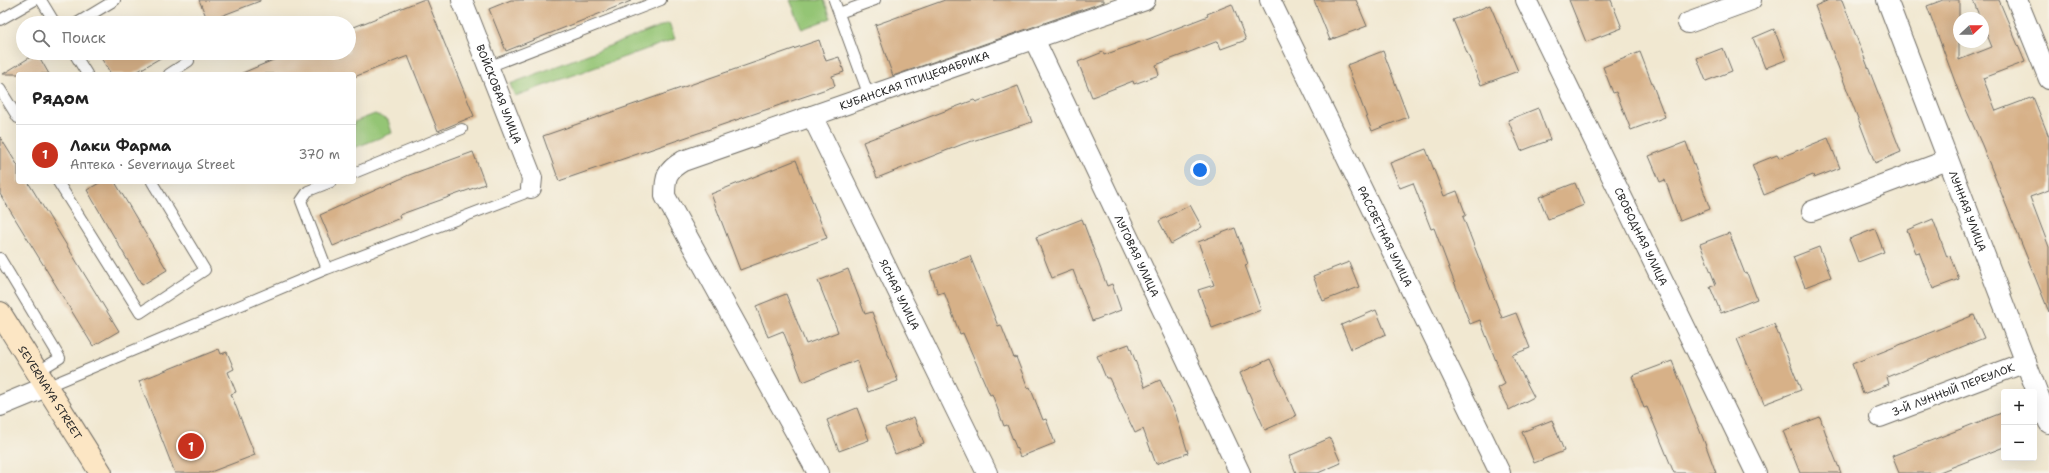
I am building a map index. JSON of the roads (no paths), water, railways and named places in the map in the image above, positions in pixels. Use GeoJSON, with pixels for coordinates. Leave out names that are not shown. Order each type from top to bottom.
{"type":"FeatureCollection","features":[{"type":"Feature","properties":{"kind":"street","name":"ВОЙСКОВАЯ УЛИЦА"},"geometry":{"type":"LineString","coordinates":[[463,0],[532,178],[531,188]]}},
{"type":"Feature","properties":{"kind":"street","name":"КУБАНСКАЯ ПТИЦЕФАБРИКА"},"geometry":{"type":"LineString","coordinates":[[818,473],[665,196],[665,182],[670,168],[683,161],[1145,0]]}},
{"type":"Feature","properties":{"kind":"street","name":"РАССВЕТНАЯ УЛИЦА"},"geometry":{"type":"LineString","coordinates":[[1270,0],[1500,473]]}},
{"type":"Feature","properties":{"kind":"street","name":"СВОБОДНАЯ УЛИЦА"},"geometry":{"type":"LineString","coordinates":[[1526,0],[1756,473]]}},
{"type":"Feature","properties":{"kind":"street"},"geometry":{"type":"LineString","coordinates":[[1688,23],[1751,0]]}},
{"type":"Feature","properties":{"kind":"street","name":"ЛУННАЯ УЛИЦА"},"geometry":{"type":"LineString","coordinates":[[1887,0],[2049,423]]}},
{"type":"Feature","properties":{"kind":"street"},"geometry":{"type":"LineString","coordinates":[[2017,0],[2049,79]]}},
{"type":"Feature","properties":{"kind":"street","name":"ЛУГОВАЯ УЛИЦА"},"geometry":{"type":"LineString","coordinates":[[1034,39],[1240,473]]}},
{"type":"Feature","properties":{"kind":"street","name":"ЯСНАЯ УЛИЦА"},"geometry":{"type":"LineString","coordinates":[[812,116],[987,473]]}},
{"type":"Feature","properties":{"kind":"street"},"geometry":{"type":"LineString","coordinates":[[1812,211],[1948,160]]}},
{"type":"Feature","properties":{"kind":"street","name":"SEVERNAYA STREET"},"geometry":{"type":"LineString","coordinates":[[0,313],[101,473]]}},
{"type":"Feature","properties":{"kind":"street","name":"3-Й ЛУННЫЙ ПЕРЕУЛОК"},"geometry":{"type":"LineString","coordinates":[[1880,417],[2026,362]]}},
{"type":"Feature","properties":{"kind":"street"},"geometry":{"type":"LineString","coordinates":[[0,406],[41,379]]}},
{"type":"Feature","properties":{"kind":"lane"},"geometry":{"type":"LineString","coordinates":[[0,20],[35,0]]}},
{"type":"Feature","properties":{"kind":"lane"},"geometry":{"type":"LineString","coordinates":[[41,0],[51,16]]}},
{"type":"Feature","properties":{"kind":"lane"},"geometry":{"type":"LineString","coordinates":[[89,16],[116,0]]}},
{"type":"Feature","properties":{"kind":"lane"},"geometry":{"type":"LineString","coordinates":[[488,67],[661,0]]}},
{"type":"Feature","properties":{"kind":"lane"},"geometry":{"type":"LineString","coordinates":[[834,0],[869,96]]}},
{"type":"Feature","properties":{"kind":"lane"},"geometry":{"type":"LineString","coordinates":[[839,13],[875,0]]}},
{"type":"Feature","properties":{"kind":"lane"},"geometry":{"type":"LineString","coordinates":[[78,60],[85,72]]}},
{"type":"Feature","properties":{"kind":"lane"},"geometry":{"type":"LineString","coordinates":[[172,72],[189,61]]}},
{"type":"Feature","properties":{"kind":"lane"},"geometry":{"type":"LineString","coordinates":[[0,89],[16,115]]}},
{"type":"Feature","properties":{"kind":"lane"},"geometry":{"type":"LineString","coordinates":[[356,171],[462,129]]}},
{"type":"Feature","properties":{"kind":"lane"},"geometry":{"type":"LineString","coordinates":[[59,184],[140,312],[205,270],[153,184]]}},
{"type":"Feature","properties":{"kind":"lane"},"geometry":{"type":"LineString","coordinates":[[325,184],[308,191],[301,201],[327,269]]}},
{"type":"Feature","properties":{"kind":"lane"},"geometry":{"type":"LineString","coordinates":[[41,379],[523,194],[531,188]]}},
{"type":"Feature","properties":{"kind":"lane"},"geometry":{"type":"LineString","coordinates":[[0,258],[60,358],[41,379]]}},
{"type":"Feature","properties":{"kind":"place","name":"Лаки Фарма"},"geometry":{"type":"Point","coordinates":[191,446]}}]}
